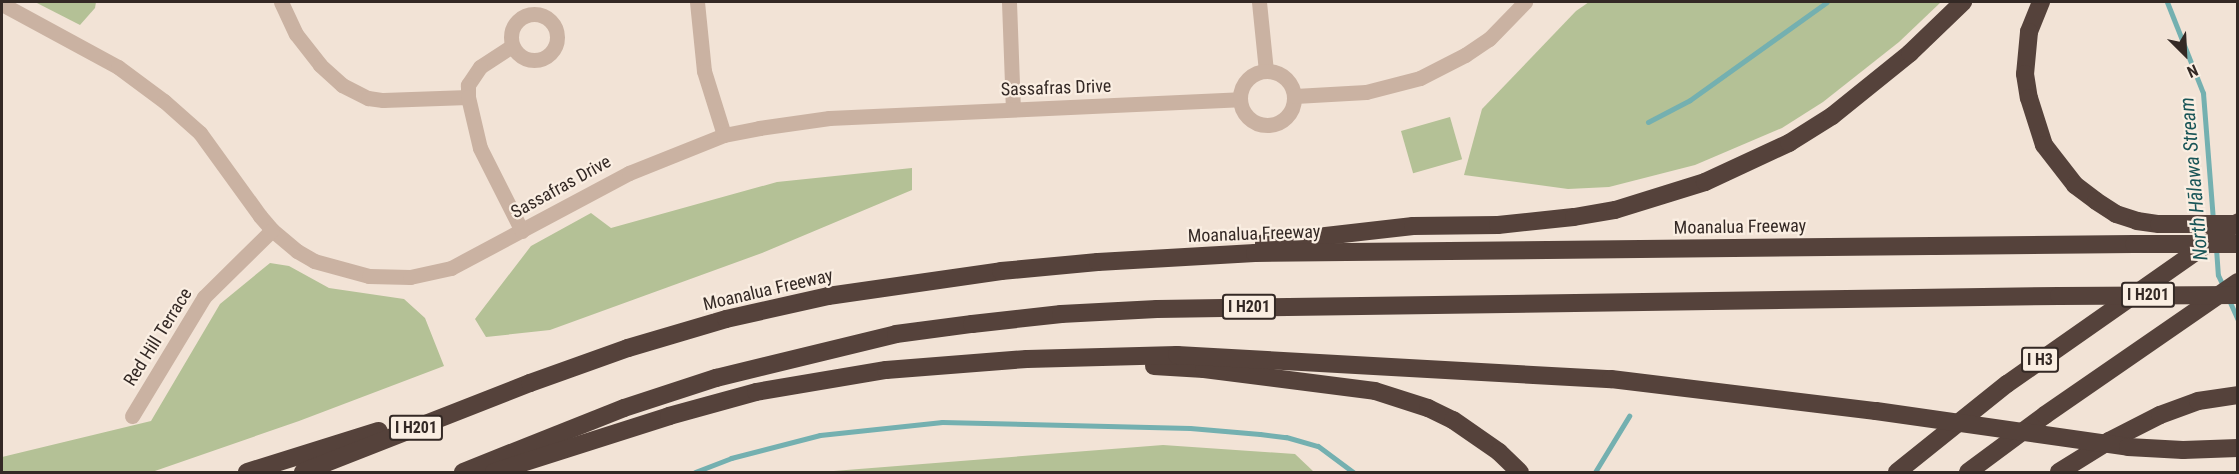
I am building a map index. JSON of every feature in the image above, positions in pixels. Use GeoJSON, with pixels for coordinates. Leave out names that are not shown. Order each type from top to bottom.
{"type":"FeatureCollection","features":[{"type":"Feature","properties":{"kind":"highway"},"geometry":{"type":"LineString","coordinates":[[1098,262],[1413,226],[1539,222],[1615,210],[1661,197],[1750,164],[1832,116],[1910,53],[1963,2]]}},
{"type":"Feature","properties":{"kind":"highway"},"geometry":{"type":"LineString","coordinates":[[2041,2],[2029,32],[2025,74],[2029,98],[2044,145],[2075,185],[2116,214],[2137,221],[2159,224],[2238,223]]}},
{"type":"Feature","properties":{"kind":"highway","name":"I H3"},"geometry":{"type":"LineString","coordinates":[[1897,472],[1933,440],[2007,384],[2238,223]]}},
{"type":"Feature","properties":{"kind":"highway","name":"Moanalua Freeway"},"geometry":{"type":"LineString","coordinates":[[303,472],[530,383],[628,348],[726,319],[828,296],[1001,271],[1098,262],[1255,253],[2238,244]]}},
{"type":"Feature","properties":{"kind":"highway","name":"I H3"},"geometry":{"type":"LineString","coordinates":[[1968,472],[2045,415],[2238,282]]}},
{"type":"Feature","properties":{"kind":"highway","name":"I H201"},"geometry":{"type":"LineString","coordinates":[[463,472],[624,408],[716,378],[896,334],[1061,314],[1192,308],[2238,295]]}},
{"type":"Feature","properties":{"kind":"highway"},"geometry":{"type":"LineString","coordinates":[[492,472],[669,416],[756,393],[885,370],[1027,359],[1177,355],[1611,379],[1876,411],[2128,447],[2183,450],[2238,448]]}},
{"type":"Feature","properties":{"kind":"highway"},"geometry":{"type":"LineString","coordinates":[[885,370],[1028,364],[1119,364],[1204,369],[1348,386],[1375,391],[1428,408],[1461,425],[1499,452],[1520,472]]}},
{"type":"Feature","properties":{"kind":"highway"},"geometry":{"type":"LineString","coordinates":[[247,472],[530,383]]}},
{"type":"Feature","properties":{"kind":"highway"},"geometry":{"type":"LineString","coordinates":[[2059,472],[2109,441],[2160,415],[2198,401],[2237,395]]}},
{"type":"Feature","properties":{"kind":"street"},"geometry":{"type":"LineString","coordinates":[[281,2],[296,34],[325,71],[342,85],[368,98],[383,100],[468,97]]}},
{"type":"Feature","properties":{"kind":"street"},"geometry":{"type":"LineString","coordinates":[[697,2],[704,71],[724,135]]}},
{"type":"Feature","properties":{"kind":"street"},"geometry":{"type":"LineString","coordinates":[[1009,2],[1013,109]]}},
{"type":"Feature","properties":{"kind":"street"},"geometry":{"type":"LineString","coordinates":[[1259,2],[1266,71]]}},
{"type":"Feature","properties":{"kind":"street"},"geometry":{"type":"LineString","coordinates":[[1295,96],[1366,92],[1420,78],[1443,68],[1489,39],[1525,2]]}},
{"type":"Feature","properties":{"kind":"street","name":"Sassafras Drive"},"geometry":{"type":"LineString","coordinates":[[2,4],[118,67],[164,101],[200,133],[272,230],[314,261],[369,276],[410,277],[451,268],[522,231],[598,187],[660,159],[724,135],[829,118],[1240,99]]}},
{"type":"Feature","properties":{"kind":"street"},"geometry":{"type":"LineString","coordinates":[[512,46],[480,67],[468,85],[468,97],[480,148],[522,231]]}},
{"type":"Feature","properties":{"kind":"street"},"geometry":{"type":"LineString","coordinates":[[1266,71],[1282,75],[1293,88],[1295,96],[1294,105],[1285,119],[1269,125],[1252,121],[1242,108],[1240,99],[1244,83],[1257,72],[1266,71]]}},
{"type":"Feature","properties":{"kind":"street","name":"Red Hill Terrace"},"geometry":{"type":"LineString","coordinates":[[132,416],[204,297],[272,230]]}},
{"type":"Feature","properties":{"kind":"green space"},"geometry":{"type":"Polygon","coordinates":[[[35,2],[96,2],[95,8],[80,25],[35,2]]]}},
{"type":"Feature","properties":{"kind":"green space"},"geometry":{"type":"Polygon","coordinates":[[[1589,2],[1941,2],[1899,42],[1823,102],[1782,128],[1695,165],[1609,187],[1568,189],[1464,175],[1482,109],[1576,11],[1589,2]]]}},
{"type":"Feature","properties":{"kind":"green space"},"geometry":{"type":"Polygon","coordinates":[[[1450,117],[1462,159],[1413,173],[1401,131],[1450,117]]]}},
{"type":"Feature","properties":{"kind":"green space"},"geometry":{"type":"Polygon","coordinates":[[[912,168],[912,190],[762,253],[550,330],[486,337],[475,319],[531,246],[591,213],[611,228],[777,182],[912,168]]]}},
{"type":"Feature","properties":{"kind":"green space"},"geometry":{"type":"Polygon","coordinates":[[[270,263],[289,266],[329,288],[404,299],[425,318],[444,366],[299,421],[152,472],[2,472],[2,457],[151,421],[220,304],[270,263]]]}},
{"type":"Feature","properties":{"kind":"green space"},"geometry":{"type":"Polygon","coordinates":[[[1163,445],[1295,454],[1314,472],[821,472],[1163,445]]]}},
{"type":"Feature","properties":{"kind":"waterway"},"geometry":{"type":"LineString","coordinates":[[1648,122],[1690,100],[1827,2]]}},
{"type":"Feature","properties":{"kind":"waterway","name":"North Hālawa Stream"},"geometry":{"type":"LineString","coordinates":[[2167,2],[2203,93],[2213,221]]}},
{"type":"Feature","properties":{"kind":"waterway","name":"North Hālawa Stream"},"geometry":{"type":"LineString","coordinates":[[2216,248],[2218,275],[2224,288]]}},
{"type":"Feature","properties":{"kind":"waterway","name":"North Hālawa Stream"},"geometry":{"type":"LineString","coordinates":[[2229,300],[2238,320]]}},
{"type":"Feature","properties":{"kind":"waterway"},"geometry":{"type":"LineString","coordinates":[[1595,472],[1629,416]]}},
{"type":"Feature","properties":{"kind":"waterway"},"geometry":{"type":"LineString","coordinates":[[695,472],[731,458],[820,435],[942,422],[1190,428],[1286,437],[1318,446],[1353,472]]}}]}
